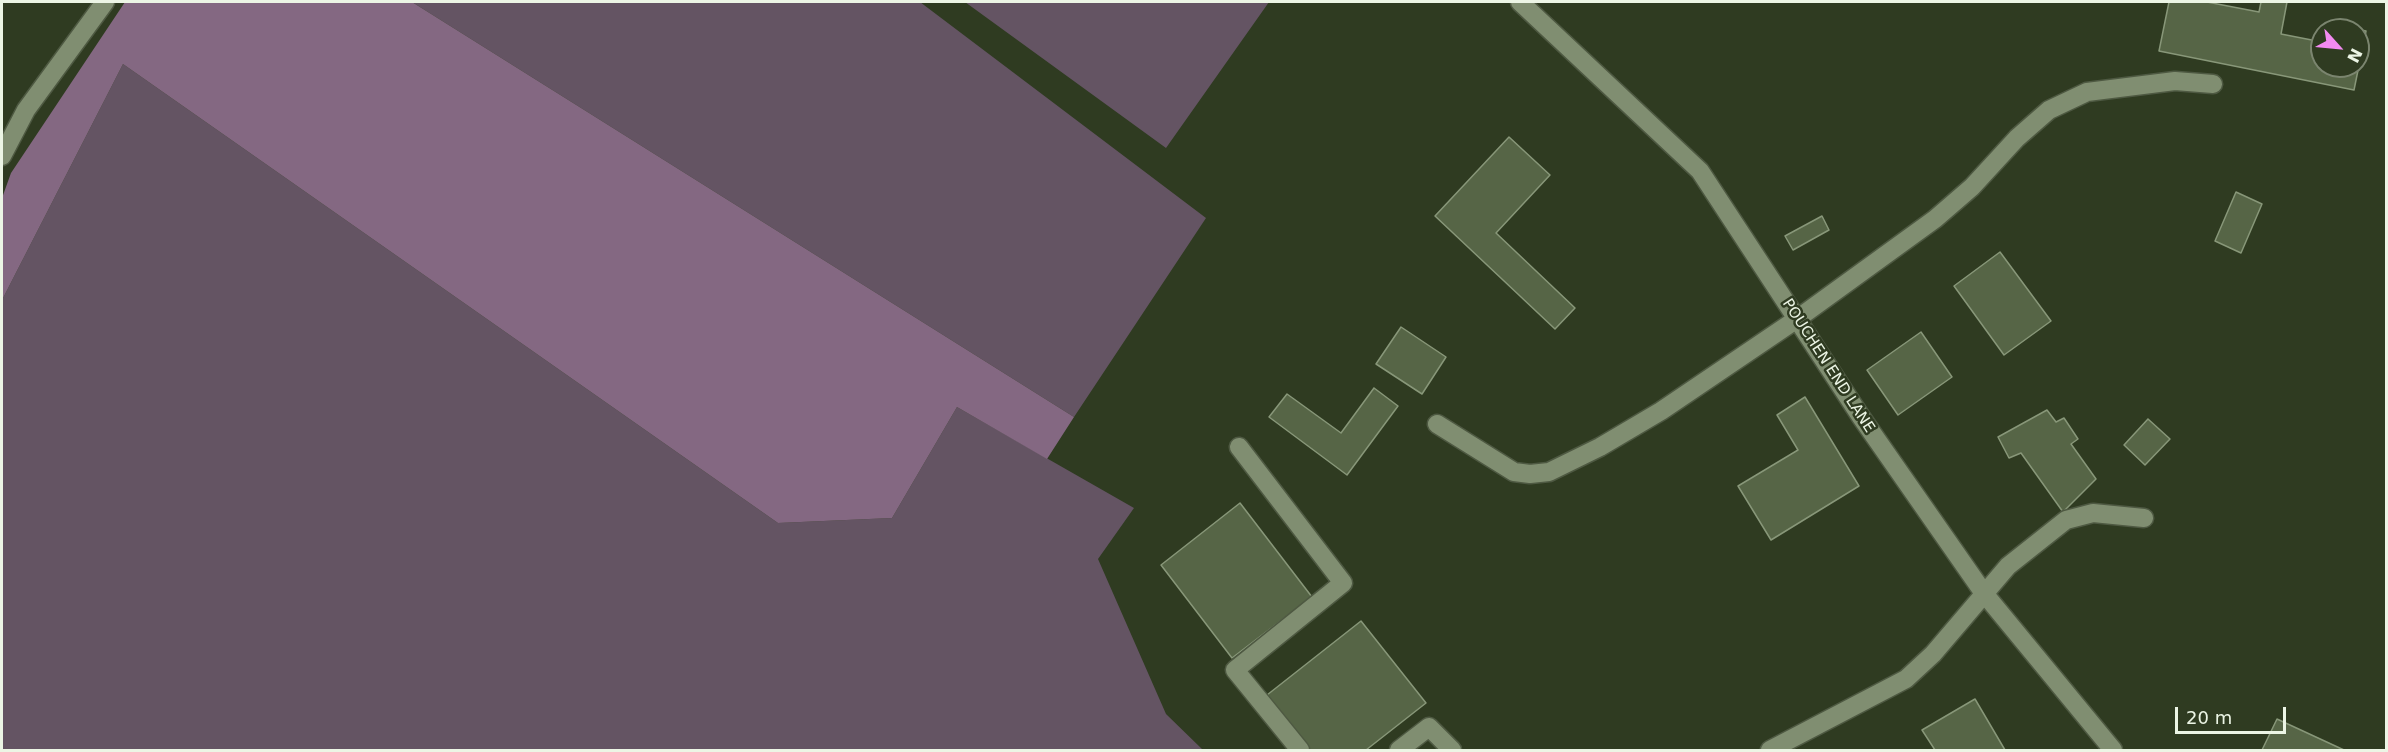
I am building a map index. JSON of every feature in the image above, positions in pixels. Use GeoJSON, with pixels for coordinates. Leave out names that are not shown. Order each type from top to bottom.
{"type":"FeatureCollection","features":[{"type":"Feature","properties":{"kind":"street"},"geometry":{"type":"LineString","coordinates":[[2,156],[26,110],[105,2]]}},
{"type":"Feature","properties":{"kind":"street","name":"POUCHEN END LANE"},"geometry":{"type":"LineString","coordinates":[[1520,2],[1700,171],[1861,417],[1983,592],[2113,750]]}},
{"type":"Feature","properties":{"kind":"street"},"geometry":{"type":"LineString","coordinates":[[1437,424],[1514,472],[1530,474],[1549,472],[1600,447],[1661,411],[1797,319],[1935,219],[2049,110],[2087,92],[2175,81],[2213,84]]}},
{"type":"Feature","properties":{"kind":"street"},"geometry":{"type":"LineString","coordinates":[[1239,447],[1343,583],[1235,670],[1300,750]]}},
{"type":"Feature","properties":{"kind":"street"},"geometry":{"type":"LineString","coordinates":[[1770,750],[1906,679],[1933,654],[1983,592],[2008,566],[2066,520],[2093,513],[2144,518]]}},
{"type":"Feature","properties":{"kind":"street"},"geometry":{"type":"LineString","coordinates":[[1399,750],[1429,727],[1452,750]]}},
{"type":"Feature","properties":{"kind":"shaded area"},"geometry":{"type":"Polygon","coordinates":[[[125,2],[412,2],[1074,417],[1047,459],[957,407],[892,518],[778,523],[123,64],[2,300],[2,198],[11,173],[125,2]]]}},
{"type":"Feature","properties":{"kind":"shaded area"},"geometry":{"type":"Polygon","coordinates":[[[412,2],[920,2],[1206,218],[1074,417],[412,2]]]}},
{"type":"Feature","properties":{"kind":"shaded area"},"geometry":{"type":"Polygon","coordinates":[[[965,2],[1269,2],[1166,148],[965,2]]]}},
{"type":"Feature","properties":{"kind":"shaded area"},"geometry":{"type":"Polygon","coordinates":[[[123,64],[778,523],[892,518],[957,407],[1134,508],[1098,559],[1166,714],[1203,750],[2,750],[2,300],[123,64]]]}},
{"type":"Feature","properties":{"kind":"building"},"geometry":{"type":"Polygon","coordinates":[[[2169,2],[2207,2],[2259,12],[2261,2],[2287,2],[2281,34],[2310,40],[2310,78],[2356,78],[2354,90],[2159,51],[2169,2]]]}},
{"type":"Feature","properties":{"kind":"building"},"geometry":{"type":"Polygon","coordinates":[[[1509,137],[1550,175],[1496,233],[1575,308],[1555,329],[1435,216],[1509,137]]]}},
{"type":"Feature","properties":{"kind":"building"},"geometry":{"type":"Polygon","coordinates":[[[2236,192],[2262,204],[2241,253],[2215,241],[2236,192]]]}},
{"type":"Feature","properties":{"kind":"building"},"geometry":{"type":"Polygon","coordinates":[[[1822,216],[1829,230],[1793,250],[1785,236],[1822,216]]]}},
{"type":"Feature","properties":{"kind":"building"},"geometry":{"type":"Polygon","coordinates":[[[2000,252],[2051,321],[2004,355],[1954,286],[2000,252]]]}},
{"type":"Feature","properties":{"kind":"building"},"geometry":{"type":"Polygon","coordinates":[[[1401,327],[1446,357],[1422,394],[1376,364],[1401,327]]]}},
{"type":"Feature","properties":{"kind":"building"},"geometry":{"type":"Polygon","coordinates":[[[1921,332],[1952,377],[1898,415],[1867,370],[1921,332]]]}},
{"type":"Feature","properties":{"kind":"building"},"geometry":{"type":"Polygon","coordinates":[[[1374,388],[1398,406],[1347,475],[1269,417],[1287,394],[1341,433],[1374,388]]]}},
{"type":"Feature","properties":{"kind":"building"},"geometry":{"type":"Polygon","coordinates":[[[1805,397],[1859,486],[1771,540],[1738,486],[1798,450],[1777,415],[1805,397]]]}},
{"type":"Feature","properties":{"kind":"building"},"geometry":{"type":"Polygon","coordinates":[[[2047,410],[2056,422],[2064,418],[2078,439],[2071,444],[2096,479],[2063,512],[2021,453],[2009,458],[1998,437],[2047,410]]]}},
{"type":"Feature","properties":{"kind":"building"},"geometry":{"type":"Polygon","coordinates":[[[2148,419],[2170,439],[2145,465],[2124,445],[2148,419]]]}},
{"type":"Feature","properties":{"kind":"building"},"geometry":{"type":"Polygon","coordinates":[[[1240,503],[1312,597],[1232,658],[1161,565],[1240,503]]]}},
{"type":"Feature","properties":{"kind":"building"},"geometry":{"type":"Polygon","coordinates":[[[1361,621],[1426,703],[1366,750],[1310,750],[1267,695],[1361,621]]]}},
{"type":"Feature","properties":{"kind":"building"},"geometry":{"type":"Polygon","coordinates":[[[1975,699],[2005,750],[1935,750],[1922,730],[1975,699]]]}},
{"type":"Feature","properties":{"kind":"building"},"geometry":{"type":"Polygon","coordinates":[[[2277,719],[2344,750],[2262,750],[2277,719]]]}}]}
